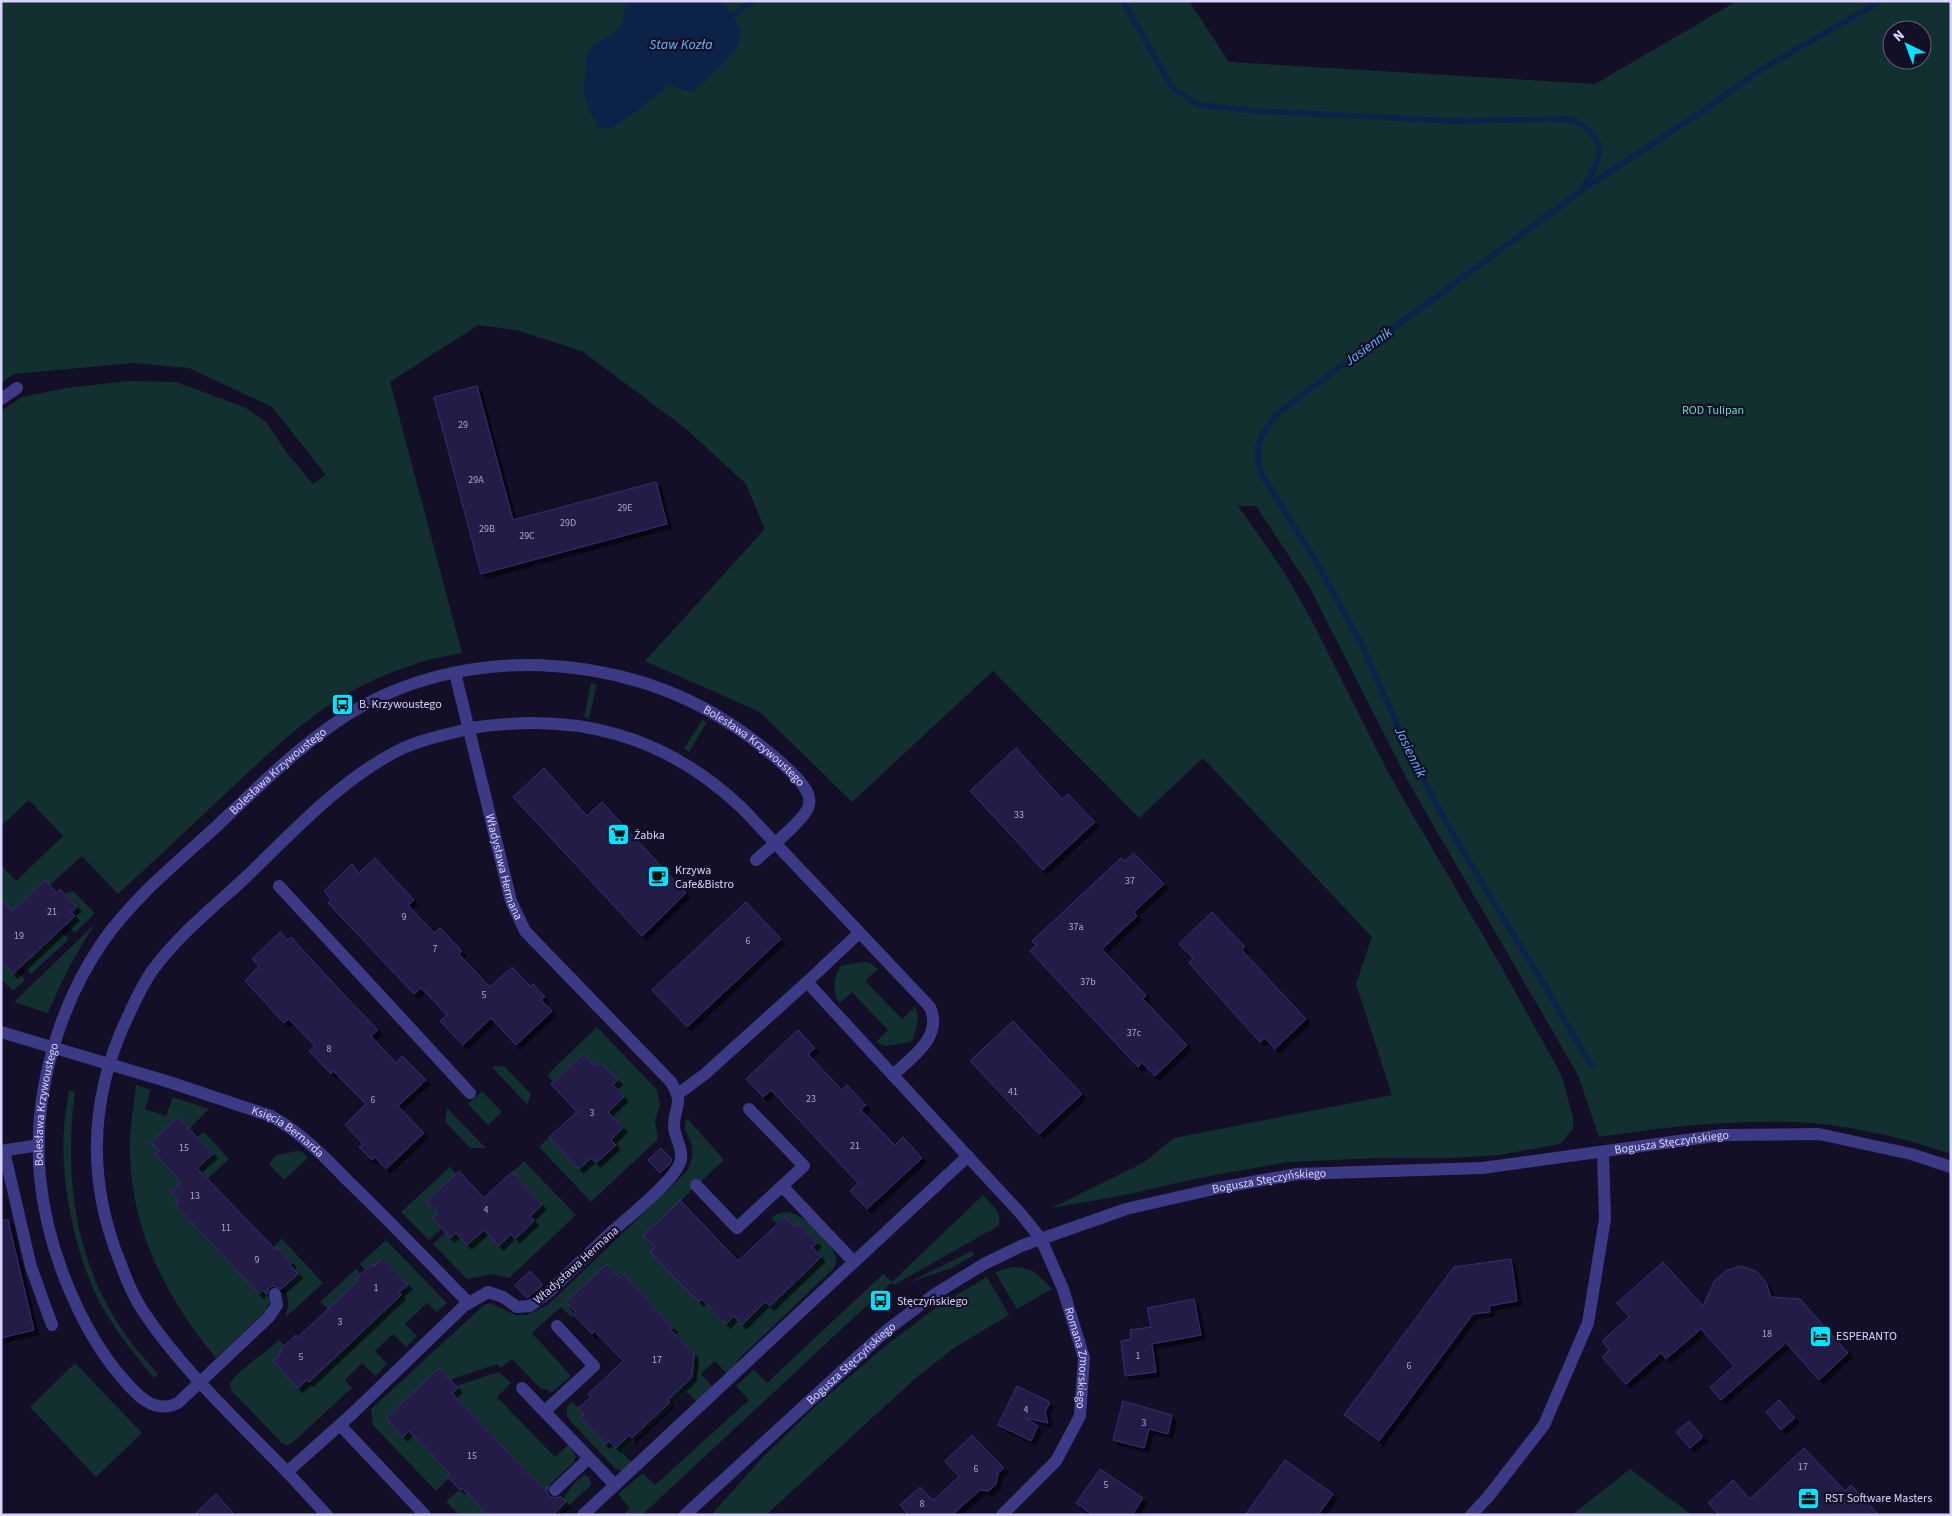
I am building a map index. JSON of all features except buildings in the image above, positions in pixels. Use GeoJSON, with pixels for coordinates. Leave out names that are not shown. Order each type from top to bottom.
{"type":"FeatureCollection","features":[{"type":"Feature","properties":{"kind":"street"},"geometry":{"type":"LineString","coordinates":[[1,399],[18,388]]}},
{"type":"Feature","properties":{"kind":"street","name":"Bolesława Krzywoustego"},"geometry":{"type":"LineString","coordinates":[[275,1294],[278,1301],[275,1310],[178,1402],[169,1407],[150,1404],[110,1364],[94,1340],[62,1274],[51,1240],[40,1176],[39,1145],[46,1080],[54,1048],[78,985],[106,937],[124,914],[298,751],[349,714],[375,700],[407,686],[455,673],[493,666],[525,665],[596,671],[631,679],[698,705],[754,740],[799,782],[809,795],[810,802],[803,816],[774,843]]}},
{"type":"Feature","properties":{"kind":"street","name":"Władysława Hermana"},"geometry":{"type":"LineString","coordinates":[[340,1425],[469,1303],[488,1292],[503,1298],[517,1307],[530,1306],[549,1292],[652,1196],[675,1172],[681,1160],[674,1125],[680,1103],[678,1094],[671,1082],[525,931],[510,901],[455,673]]}},
{"type":"Feature","properties":{"kind":"street"},"geometry":{"type":"LineString","coordinates":[[327,1515],[179,1357],[143,1310],[128,1283],[107,1226],[99,1182],[96,1124],[108,1064],[139,991],[152,972],[182,937],[331,797],[376,763],[399,750],[427,739],[497,724],[546,722],[599,729],[653,746],[682,761],[721,788],[930,1007],[934,1016],[930,1036],[925,1045],[893,1075]]}},
{"type":"Feature","properties":{"kind":"street"},"geometry":{"type":"LineString","coordinates":[[756,860],[774,843]]}},
{"type":"Feature","properties":{"kind":"street"},"geometry":{"type":"LineString","coordinates":[[278,886],[470,1093]]}},
{"type":"Feature","properties":{"kind":"street"},"geometry":{"type":"LineString","coordinates":[[678,1094],[704,1074],[859,933]]}},
{"type":"Feature","properties":{"kind":"street","name":"Romana Zmorskiego"},"geometry":{"type":"LineString","coordinates":[[807,982],[1021,1214],[1041,1239],[1063,1289],[1084,1358],[1080,1416],[1056,1461],[1002,1515]]}},
{"type":"Feature","properties":{"kind":"street","name":"Księcia Bernarda"},"geometry":{"type":"LineString","coordinates":[[1,1032],[166,1081],[270,1116],[286,1124],[334,1166],[469,1303]]}},
{"type":"Feature","properties":{"kind":"street"},"geometry":{"type":"LineString","coordinates":[[696,1185],[737,1228],[804,1166],[749,1109]]}},
{"type":"Feature","properties":{"kind":"street","name":"Bogusza Stęczyńskiego"},"geometry":{"type":"LineString","coordinates":[[685,1515],[886,1330],[935,1294],[984,1264],[1041,1239],[1126,1209],[1218,1188],[1297,1174],[1482,1168],[1722,1134],[1819,1134],[1912,1154],[1951,1168]]}},
{"type":"Feature","properties":{"kind":"street"},"geometry":{"type":"LineString","coordinates":[[39,1145],[3,1151],[31,1267],[52,1325]]}},
{"type":"Feature","properties":{"kind":"street"},"geometry":{"type":"LineString","coordinates":[[1471,1515],[1488,1497],[1544,1425],[1588,1323],[1605,1219],[1604,1152]]}},
{"type":"Feature","properties":{"kind":"street"},"geometry":{"type":"LineString","coordinates":[[583,1515],[968,1156]]}},
{"type":"Feature","properties":{"kind":"street"},"geometry":{"type":"LineString","coordinates":[[782,1186],[854,1262]]}},
{"type":"Feature","properties":{"kind":"street"},"geometry":{"type":"LineString","coordinates":[[545,1412],[594,1366],[557,1326]]}},
{"type":"Feature","properties":{"kind":"street"},"geometry":{"type":"LineString","coordinates":[[522,1388],[615,1485]]}},
{"type":"Feature","properties":{"kind":"street"},"geometry":{"type":"LineString","coordinates":[[287,1472],[340,1425],[425,1515]]}},
{"type":"Feature","properties":{"kind":"street"},"geometry":{"type":"LineString","coordinates":[[555,1490],[589,1458]]}},
{"type":"Feature","properties":{"kind":"green space","name":"ROD Tulipan"},"geometry":{"type":"Polygon","coordinates":[[[1,1],[1189,1],[1229,62],[1595,84],[1737,1],[1951,1],[1951,1154],[1873,1132],[1833,1125],[1794,1122],[1696,1125],[1599,1137],[1578,1075],[1410,785],[1310,588],[1256,506],[1238,506],[1281,567],[1310,617],[1390,776],[1498,961],[1561,1074],[1573,1117],[1573,1129],[1560,1144],[1499,1155],[1288,1162],[1051,1208],[1143,1163],[1174,1138],[1392,1095],[1356,984],[1372,937],[1203,758],[1139,818],[993,671],[852,802],[760,712],[645,661],[765,529],[746,484],[685,428],[582,351],[516,330],[478,325],[390,382],[462,653],[440,657],[398,670],[377,678],[338,699],[292,733],[118,894],[82,856],[50,885],[45,880],[9,915],[10,909],[1,900],[1,865],[16,881],[63,836],[29,800],[1,826],[1,411],[22,397],[67,388],[128,381],[176,382],[244,407],[266,422],[287,453],[313,484],[326,475],[272,407],[189,368],[133,363],[14,374],[1,383],[1,1]]]}},
{"type":"Feature","properties":{"kind":"green space"},"geometry":{"type":"Polygon","coordinates":[[[591,683],[597,684],[589,718],[584,717],[591,683]]]}},
{"type":"Feature","properties":{"kind":"green space"},"geometry":{"type":"Polygon","coordinates":[[[702,720],[707,722],[689,752],[684,749],[702,720]]]}},
{"type":"Feature","properties":{"kind":"green space"},"geometry":{"type":"Polygon","coordinates":[[[73,891],[95,913],[75,933],[66,924],[71,912],[77,907],[65,894],[73,891]]]}},
{"type":"Feature","properties":{"kind":"green space"},"geometry":{"type":"Polygon","coordinates":[[[96,923],[70,966],[48,1013],[14,1002],[96,923]]]}},
{"type":"Feature","properties":{"kind":"green space"},"geometry":{"type":"Polygon","coordinates":[[[60,931],[69,939],[31,974],[20,962],[34,948],[37,952],[60,931]]]}},
{"type":"Feature","properties":{"kind":"green space"},"geometry":{"type":"Polygon","coordinates":[[[1,961],[13,974],[17,971],[25,980],[13,991],[1,979],[1,961]]]}},
{"type":"Feature","properties":{"kind":"green space"},"geometry":{"type":"Polygon","coordinates":[[[864,962],[870,963],[878,969],[865,981],[902,1019],[915,1007],[918,1020],[911,1042],[885,1046],[876,1042],[888,1030],[852,992],[840,1003],[837,1000],[834,986],[840,967],[864,962]]]}},
{"type":"Feature","properties":{"kind":"green space"},"geometry":{"type":"Polygon","coordinates":[[[597,1027],[657,1090],[660,1104],[655,1121],[658,1139],[591,1202],[539,1147],[549,1137],[579,1169],[591,1158],[597,1163],[616,1145],[611,1140],[623,1128],[614,1118],[606,1114],[624,1097],[613,1085],[618,1080],[600,1061],[595,1066],[583,1054],[553,1082],[547,1075],[597,1027]]]}},
{"type":"Feature","properties":{"kind":"green space"},"geometry":{"type":"Polygon","coordinates":[[[504,1066],[531,1094],[527,1105],[492,1067],[504,1066]]]}},
{"type":"Feature","properties":{"kind":"green space"},"geometry":{"type":"Polygon","coordinates":[[[136,1085],[151,1090],[145,1109],[166,1116],[173,1097],[209,1109],[189,1129],[178,1117],[151,1142],[159,1151],[156,1155],[174,1174],[186,1179],[171,1192],[179,1201],[175,1205],[259,1294],[263,1290],[271,1299],[266,1311],[216,1358],[179,1307],[163,1279],[150,1251],[140,1221],[133,1190],[130,1159],[131,1127],[136,1085]]]}},
{"type":"Feature","properties":{"kind":"green space"},"geometry":{"type":"Polygon","coordinates":[[[69,1090],[75,1092],[71,1159],[73,1192],[86,1256],[98,1287],[114,1317],[133,1345],[158,1374],[154,1378],[112,1323],[100,1303],[83,1263],[71,1218],[64,1172],[64,1128],[69,1090]]]}},
{"type":"Feature","properties":{"kind":"green space"},"geometry":{"type":"Polygon","coordinates":[[[482,1091],[502,1112],[488,1125],[468,1104],[482,1091]]]}},
{"type":"Feature","properties":{"kind":"green space"},"geometry":{"type":"Polygon","coordinates":[[[447,1108],[486,1148],[470,1148],[445,1121],[447,1108]]]}},
{"type":"Feature","properties":{"kind":"green space"},"geometry":{"type":"Polygon","coordinates":[[[687,1118],[724,1160],[643,1236],[699,1302],[702,1299],[726,1324],[734,1316],[742,1324],[765,1302],[770,1306],[821,1257],[812,1247],[816,1242],[798,1224],[795,1227],[785,1217],[777,1224],[771,1218],[779,1213],[799,1216],[819,1231],[827,1240],[836,1258],[833,1269],[742,1356],[727,1374],[715,1361],[701,1374],[713,1387],[697,1402],[687,1392],[622,1452],[632,1463],[622,1471],[615,1468],[572,1423],[567,1416],[567,1407],[572,1401],[584,1414],[580,1417],[605,1444],[609,1441],[616,1448],[629,1435],[633,1438],[644,1428],[641,1425],[670,1402],[668,1400],[692,1377],[694,1354],[624,1274],[567,1302],[574,1315],[571,1317],[561,1307],[532,1333],[571,1376],[551,1393],[540,1388],[512,1359],[501,1368],[497,1364],[450,1380],[439,1368],[386,1418],[403,1437],[409,1431],[450,1474],[449,1478],[436,1491],[373,1425],[371,1409],[484,1305],[490,1303],[516,1315],[527,1315],[549,1304],[687,1171],[693,1153],[691,1142],[685,1129],[687,1118]]]}},
{"type":"Feature","properties":{"kind":"green space"},"geometry":{"type":"Polygon","coordinates":[[[204,1132],[229,1159],[208,1178],[198,1168],[213,1154],[197,1137],[204,1132]]]}},
{"type":"Feature","properties":{"kind":"green space"},"geometry":{"type":"Polygon","coordinates":[[[297,1151],[302,1152],[308,1158],[284,1180],[269,1164],[276,1155],[297,1151]]]}},
{"type":"Feature","properties":{"kind":"green space"},"geometry":{"type":"Polygon","coordinates":[[[524,1161],[576,1215],[509,1278],[492,1274],[467,1279],[433,1244],[446,1232],[456,1233],[468,1245],[486,1228],[499,1246],[511,1234],[516,1239],[535,1221],[530,1216],[542,1205],[512,1172],[524,1161]]]}},
{"type":"Feature","properties":{"kind":"green space"},"geometry":{"type":"Polygon","coordinates":[[[450,1167],[456,1174],[426,1201],[438,1213],[433,1218],[442,1228],[429,1240],[401,1212],[450,1167]]]}},
{"type":"Feature","properties":{"kind":"green space"},"geometry":{"type":"Polygon","coordinates":[[[983,1195],[998,1213],[998,1226],[894,1285],[891,1283],[642,1515],[623,1515],[630,1508],[618,1494],[643,1473],[655,1485],[749,1400],[736,1386],[754,1370],[767,1383],[883,1274],[892,1282],[983,1195]]]}},
{"type":"Feature","properties":{"kind":"green space"},"geometry":{"type":"Polygon","coordinates":[[[282,1239],[323,1283],[285,1318],[288,1302],[284,1286],[297,1274],[277,1247],[275,1249],[273,1247],[282,1239]]]}},
{"type":"Feature","properties":{"kind":"green space"},"geometry":{"type":"Polygon","coordinates":[[[386,1240],[447,1303],[437,1312],[427,1303],[405,1324],[417,1336],[406,1347],[393,1334],[375,1351],[387,1364],[375,1376],[362,1363],[345,1380],[352,1388],[292,1443],[288,1445],[282,1443],[231,1390],[230,1383],[241,1371],[279,1340],[285,1346],[273,1361],[401,1295],[399,1292],[407,1284],[383,1258],[374,1266],[372,1264],[365,1270],[360,1264],[386,1240]]]}},
{"type":"Feature","properties":{"kind":"green space"},"geometry":{"type":"Polygon","coordinates":[[[971,1251],[974,1255],[952,1268],[910,1282],[971,1251]]]}},
{"type":"Feature","properties":{"kind":"green space"},"geometry":{"type":"Polygon","coordinates":[[[1012,1267],[1024,1268],[1034,1272],[1052,1289],[1017,1309],[995,1272],[1012,1267]]]}},
{"type":"Feature","properties":{"kind":"green space"},"geometry":{"type":"Polygon","coordinates":[[[356,1269],[361,1274],[356,1279],[358,1281],[328,1309],[320,1302],[356,1269]]]}},
{"type":"Feature","properties":{"kind":"green space"},"geometry":{"type":"Polygon","coordinates":[[[987,1277],[1009,1315],[954,1348],[917,1377],[766,1515],[711,1515],[764,1456],[819,1403],[884,1347],[938,1306],[987,1277]]]}},
{"type":"Feature","properties":{"kind":"green space"},"geometry":{"type":"Polygon","coordinates":[[[75,1363],[142,1433],[96,1477],[30,1407],[75,1363]]]}},
{"type":"Feature","properties":{"kind":"green space"},"geometry":{"type":"Polygon","coordinates":[[[499,1372],[511,1383],[497,1397],[555,1457],[569,1444],[576,1457],[573,1463],[544,1490],[452,1393],[457,1388],[456,1386],[499,1372]]]}},
{"type":"Feature","properties":{"kind":"green space"},"geometry":{"type":"Polygon","coordinates":[[[1630,1469],[1688,1512],[1691,1515],[1572,1515],[1630,1469]]]}},
{"type":"Feature","properties":{"kind":"green space"},"geometry":{"type":"Polygon","coordinates":[[[584,1475],[589,1477],[591,1485],[559,1515],[553,1515],[566,1503],[563,1499],[575,1482],[584,1475]]]}},
{"type":"Feature","properties":{"kind":"green space"},"geometry":{"type":"Polygon","coordinates":[[[462,1488],[488,1515],[459,1515],[446,1501],[462,1488]]]}},
{"type":"Feature","properties":{"kind":"water","name":"Staw Kozła"},"geometry":{"type":"Polygon","coordinates":[[[626,1],[724,1],[741,31],[738,47],[692,93],[669,85],[629,117],[611,128],[598,128],[584,94],[587,53],[597,43],[622,27],[626,1]]]}},
{"type":"Feature","properties":{"kind":"waterway"},"geometry":{"type":"LineString","coordinates":[[732,15],[754,1]]}},
{"type":"Feature","properties":{"kind":"waterway","name":"Jasiennik"},"geometry":{"type":"LineString","coordinates":[[1123,1],[1173,89],[1200,105],[1258,111],[1452,121],[1571,119],[1584,126],[1597,142],[1599,150],[1598,159],[1582,190],[1287,406],[1262,435],[1257,453],[1261,473],[1314,558],[1362,645],[1412,758],[1447,824],[1591,1066]]}},
{"type":"Feature","properties":{"kind":"waterway"},"geometry":{"type":"LineString","coordinates":[[1585,188],[1706,109],[1757,72],[1881,1]]}},
{"type":"Feature","properties":{"kind":"place","name":"B. Krzywoustego"},"geometry":{"type":"Point","coordinates":[343,704]}},
{"type":"Feature","properties":{"kind":"place","name":"Żabka"},"geometry":{"type":"Point","coordinates":[618,835]}},
{"type":"Feature","properties":{"kind":"place","name":"Krzywa Cafe&Bistro"},"geometry":{"type":"Point","coordinates":[659,877]}},
{"type":"Feature","properties":{"kind":"place","name":"Stęczyńskiego"},"geometry":{"type":"Point","coordinates":[881,1301]}},
{"type":"Feature","properties":{"kind":"place","name":"ESPERANTO"},"geometry":{"type":"Point","coordinates":[1820,1336]}},
{"type":"Feature","properties":{"kind":"place","name":"RST Software Masters"},"geometry":{"type":"Point","coordinates":[1809,1498]}}]}
